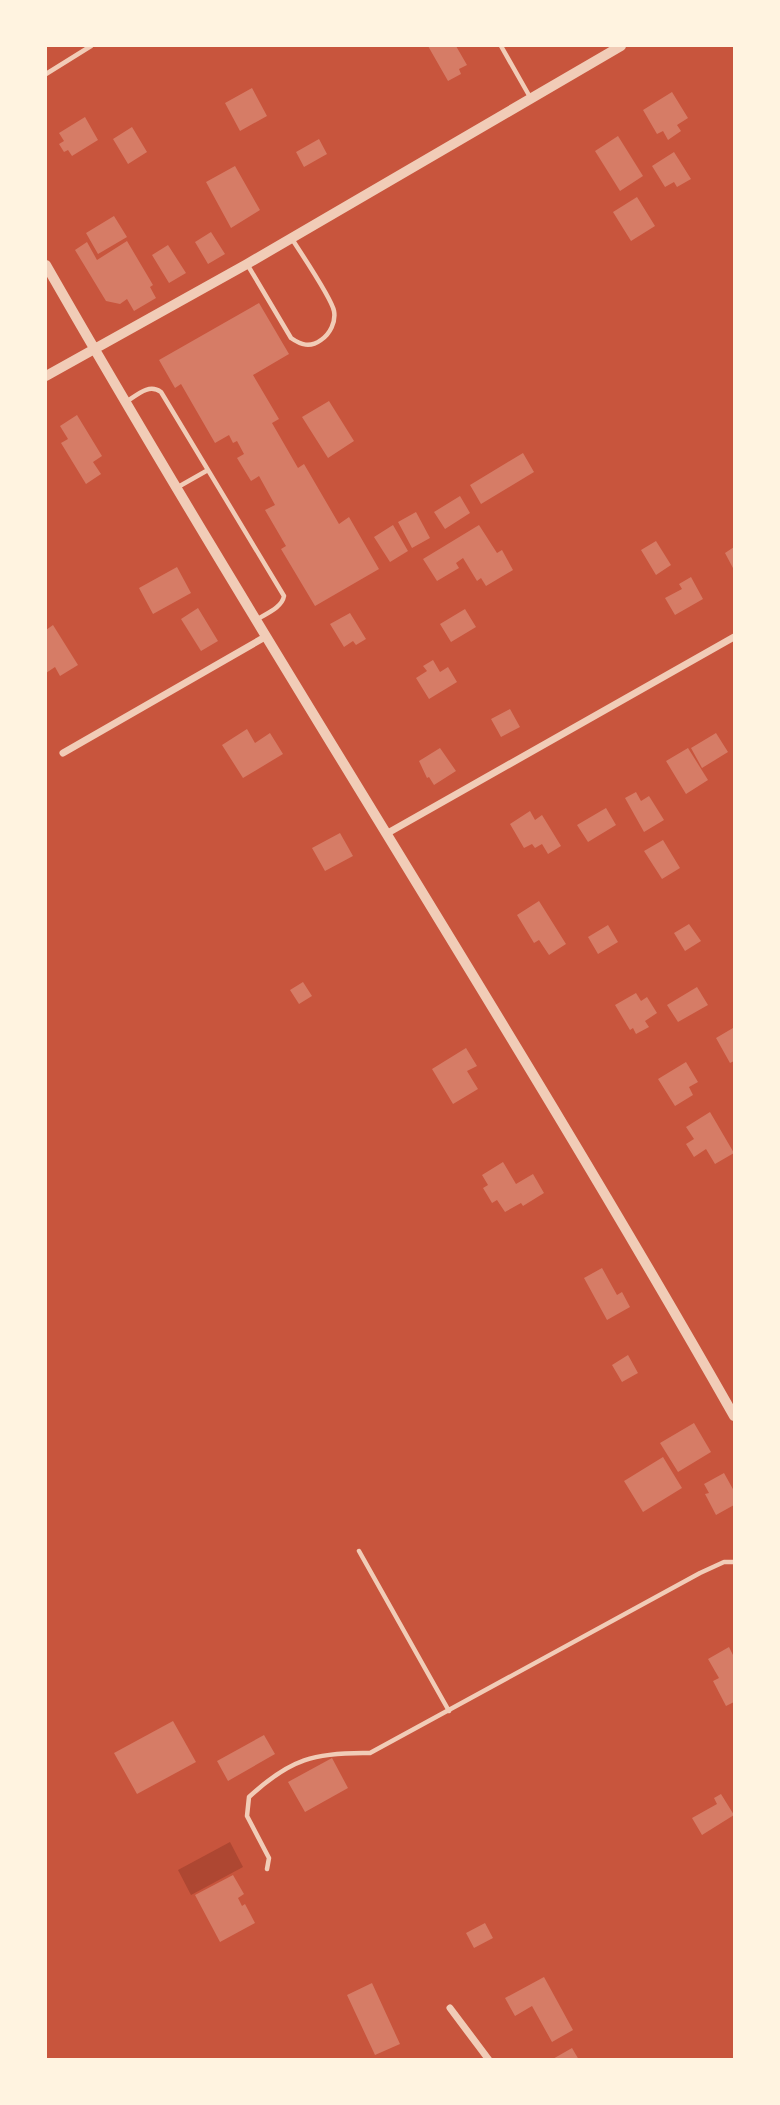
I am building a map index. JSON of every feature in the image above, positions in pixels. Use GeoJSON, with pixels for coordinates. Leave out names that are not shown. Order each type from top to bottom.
{"type":"FeatureCollection","features":[{"type":"Feature","properties":{"kind":"street"},"geometry":{"type":"LineString","coordinates":[[46,376],[247,264],[621,46]]}},
{"type":"Feature","properties":{"kind":"street"},"geometry":{"type":"LineString","coordinates":[[46,265],[265,637],[731,1401],[734,1416]]}},
{"type":"Feature","properties":{"kind":"street"},"geometry":{"type":"LineString","coordinates":[[63,753],[265,637]]}},
{"type":"Feature","properties":{"kind":"street"},"geometry":{"type":"LineString","coordinates":[[386,834],[734,637]]}},
{"type":"Feature","properties":{"kind":"street"},"geometry":{"type":"LineString","coordinates":[[450,2008],[489,2060]]}},
{"type":"Feature","properties":{"kind":"lane"},"geometry":{"type":"LineString","coordinates":[[46,74],[90,46]]}},
{"type":"Feature","properties":{"kind":"lane"},"geometry":{"type":"LineString","coordinates":[[501,46],[530,98]]}},
{"type":"Feature","properties":{"kind":"lane"},"geometry":{"type":"LineString","coordinates":[[247,264],[291,338],[299,344],[312,345],[323,339],[334,325],[334,310],[291,237]]}},
{"type":"Feature","properties":{"kind":"lane"},"geometry":{"type":"LineString","coordinates":[[125,402],[149,388],[161,392],[284,596],[278,606],[255,620]]}},
{"type":"Feature","properties":{"kind":"lane"},"geometry":{"type":"LineString","coordinates":[[176,488],[208,470]]}},
{"type":"Feature","properties":{"kind":"lane"},"geometry":{"type":"LineString","coordinates":[[359,1551],[449,1710]]}},
{"type":"Feature","properties":{"kind":"lane"},"geometry":{"type":"LineString","coordinates":[[267,1869],[269,1858],[247,1816],[249,1797],[268,1780],[313,1757],[333,1752],[370,1753],[700,1573],[724,1562],[734,1562]]}},
{"type":"Feature","properties":{"kind":"shaded area"},"geometry":{"type":"Polygon","coordinates":[[[230,1842],[243,1867],[191,1895],[178,1870],[230,1842]]]}},
{"type":"Feature","properties":{"kind":"building"},"geometry":{"type":"Polygon","coordinates":[[[428,46],[456,46],[467,65],[459,69],[461,74],[448,81],[428,46]]]}},
{"type":"Feature","properties":{"kind":"building"},"geometry":{"type":"Polygon","coordinates":[[[252,88],[267,116],[240,131],[225,103],[252,88]]]}},
{"type":"Feature","properties":{"kind":"building"},"geometry":{"type":"Polygon","coordinates":[[[672,92],[688,118],[677,125],[681,131],[668,140],[663,131],[657,134],[643,110],[672,92]]]}},
{"type":"Feature","properties":{"kind":"building"},"geometry":{"type":"Polygon","coordinates":[[[85,117],[98,140],[72,156],[68,150],[64,152],[59,144],[64,141],[59,133],[85,117]]]}},
{"type":"Feature","properties":{"kind":"building"},"geometry":{"type":"Polygon","coordinates":[[[132,127],[147,152],[128,164],[113,139],[132,127]]]}},
{"type":"Feature","properties":{"kind":"building"},"geometry":{"type":"Polygon","coordinates":[[[618,136],[643,176],[620,191],[595,151],[618,136]]]}},
{"type":"Feature","properties":{"kind":"building"},"geometry":{"type":"Polygon","coordinates":[[[319,139],[327,154],[304,167],[296,152],[319,139]]]}},
{"type":"Feature","properties":{"kind":"building"},"geometry":{"type":"Polygon","coordinates":[[[674,152],[691,179],[677,187],[674,182],[665,187],[652,166],[674,152]]]}},
{"type":"Feature","properties":{"kind":"building"},"geometry":{"type":"Polygon","coordinates":[[[235,166],[260,210],[231,228],[206,182],[235,166]]]}},
{"type":"Feature","properties":{"kind":"building"},"geometry":{"type":"Polygon","coordinates":[[[637,197],[655,226],[631,241],[613,212],[637,197]]]}},
{"type":"Feature","properties":{"kind":"building"},"geometry":{"type":"Polygon","coordinates":[[[114,216],[127,237],[98,254],[86,233],[114,216]]]}},
{"type":"Feature","properties":{"kind":"building"},"geometry":{"type":"Polygon","coordinates":[[[211,232],[225,254],[208,264],[195,242],[211,232]]]}},
{"type":"Feature","properties":{"kind":"building"},"geometry":{"type":"Polygon","coordinates":[[[127,241],[153,285],[150,287],[156,298],[134,311],[127,299],[120,304],[106,301],[75,250],[87,242],[97,260],[127,241]]]}},
{"type":"Feature","properties":{"kind":"building"},"geometry":{"type":"Polygon","coordinates":[[[168,245],[186,273],[169,283],[152,255],[168,245]]]}},
{"type":"Feature","properties":{"kind":"building"},"geometry":{"type":"Polygon","coordinates":[[[259,303],[289,354],[253,375],[279,419],[272,423],[298,468],[304,464],[339,524],[349,517],[379,569],[315,606],[281,549],[286,546],[265,510],[275,505],[259,476],[251,481],[237,458],[244,454],[237,441],[233,443],[229,435],[215,443],[181,384],[175,388],[159,360],[259,303]]]}},
{"type":"Feature","properties":{"kind":"building"},"geometry":{"type":"Polygon","coordinates":[[[329,401],[354,441],[328,458],[302,417],[329,401]]]}},
{"type":"Feature","properties":{"kind":"building"},"geometry":{"type":"Polygon","coordinates":[[[77,415],[102,456],[93,462],[101,474],[86,484],[61,443],[68,439],[60,426],[77,415]]]}},
{"type":"Feature","properties":{"kind":"building"},"geometry":{"type":"Polygon","coordinates":[[[523,453],[534,472],[481,504],[470,485],[523,453]]]}},
{"type":"Feature","properties":{"kind":"building"},"geometry":{"type":"Polygon","coordinates":[[[460,496],[470,513],[445,529],[434,512],[460,496]]]}},
{"type":"Feature","properties":{"kind":"building"},"geometry":{"type":"Polygon","coordinates":[[[416,512],[430,538],[412,548],[398,522],[416,512]]]}},
{"type":"Feature","properties":{"kind":"building"},"geometry":{"type":"Polygon","coordinates":[[[393,525],[408,551],[390,562],[374,537],[393,525]]]}},
{"type":"Feature","properties":{"kind":"building"},"geometry":{"type":"Polygon","coordinates":[[[479,525],[497,553],[502,550],[513,570],[486,586],[481,578],[477,581],[463,558],[456,563],[459,568],[437,581],[423,559],[479,525]]]}},
{"type":"Feature","properties":{"kind":"building"},"geometry":{"type":"Polygon","coordinates":[[[656,541],[671,565],[656,575],[641,550],[656,541]]]}},
{"type":"Feature","properties":{"kind":"building"},"geometry":{"type":"Polygon","coordinates":[[[734,547],[734,570],[725,553],[734,547]]]}},
{"type":"Feature","properties":{"kind":"building"},"geometry":{"type":"Polygon","coordinates":[[[177,567],[191,593],[153,614],[139,588],[177,567]]]}},
{"type":"Feature","properties":{"kind":"building"},"geometry":{"type":"Polygon","coordinates":[[[691,577],[703,599],[675,615],[665,598],[682,589],[679,584],[691,577]]]}},
{"type":"Feature","properties":{"kind":"building"},"geometry":{"type":"Polygon","coordinates":[[[198,608],[218,641],[201,651],[181,619],[198,608]]]}},
{"type":"Feature","properties":{"kind":"building"},"geometry":{"type":"Polygon","coordinates":[[[465,609],[476,627],[451,642],[440,624],[465,609]]]}},
{"type":"Feature","properties":{"kind":"building"},"geometry":{"type":"Polygon","coordinates":[[[350,613],[366,639],[356,645],[353,641],[344,647],[330,624],[350,613]]]}},
{"type":"Feature","properties":{"kind":"building"},"geometry":{"type":"Polygon","coordinates":[[[53,625],[78,665],[60,676],[55,667],[46,673],[46,630],[53,625]]]}},
{"type":"Feature","properties":{"kind":"building"},"geometry":{"type":"Polygon","coordinates":[[[433,660],[440,672],[448,667],[457,682],[429,699],[416,678],[427,671],[423,666],[433,660]]]}},
{"type":"Feature","properties":{"kind":"building"},"geometry":{"type":"Polygon","coordinates":[[[510,709],[520,727],[501,737],[491,719],[510,709]]]}},
{"type":"Feature","properties":{"kind":"building"},"geometry":{"type":"Polygon","coordinates":[[[247,729],[255,743],[270,733],[283,754],[243,778],[222,745],[247,729]]]}},
{"type":"Feature","properties":{"kind":"building"},"geometry":{"type":"Polygon","coordinates":[[[716,733],[728,752],[702,768],[691,748],[716,733]]]}},
{"type":"Feature","properties":{"kind":"building"},"geometry":{"type":"Polygon","coordinates":[[[440,748],[456,771],[434,785],[429,777],[427,778],[419,761],[440,748]]]}},
{"type":"Feature","properties":{"kind":"building"},"geometry":{"type":"Polygon","coordinates":[[[688,748],[708,780],[686,794],[666,761],[688,748]]]}},
{"type":"Feature","properties":{"kind":"building"},"geometry":{"type":"Polygon","coordinates":[[[636,792],[641,801],[649,796],[664,820],[644,832],[625,798],[636,792]]]}},
{"type":"Feature","properties":{"kind":"building"},"geometry":{"type":"Polygon","coordinates":[[[606,808],[616,825],[588,842],[577,825],[606,808]]]}},
{"type":"Feature","properties":{"kind":"building"},"geometry":{"type":"Polygon","coordinates":[[[530,811],[535,820],[542,815],[561,846],[548,854],[542,844],[535,848],[532,844],[524,848],[510,824],[530,811]]]}},
{"type":"Feature","properties":{"kind":"building"},"geometry":{"type":"Polygon","coordinates":[[[340,833],[353,856],[325,871],[312,848],[340,833]]]}},
{"type":"Feature","properties":{"kind":"building"},"geometry":{"type":"Polygon","coordinates":[[[663,840],[680,868],[662,879],[644,851],[663,840]]]}},
{"type":"Feature","properties":{"kind":"building"},"geometry":{"type":"Polygon","coordinates":[[[539,901],[566,944],[549,955],[539,940],[534,943],[517,915],[539,901]]]}},
{"type":"Feature","properties":{"kind":"building"},"geometry":{"type":"Polygon","coordinates":[[[689,924],[701,941],[685,951],[674,933],[689,924]]]}},
{"type":"Feature","properties":{"kind":"building"},"geometry":{"type":"Polygon","coordinates":[[[608,925],[618,942],[598,954],[588,937],[608,925]]]}},
{"type":"Feature","properties":{"kind":"building"},"geometry":{"type":"Polygon","coordinates":[[[303,982],[312,996],[299,1004],[290,990],[303,982]]]}},
{"type":"Feature","properties":{"kind":"building"},"geometry":{"type":"Polygon","coordinates":[[[697,987],[708,1005],[678,1022],[667,1005],[697,987]]]}},
{"type":"Feature","properties":{"kind":"building"},"geometry":{"type":"Polygon","coordinates":[[[636,993],[641,1001],[647,997],[657,1013],[645,1021],[649,1027],[636,1034],[633,1028],[630,1030],[615,1005],[636,993]]]}},
{"type":"Feature","properties":{"kind":"building"},"geometry":{"type":"Polygon","coordinates":[[[733,1028],[734,1061],[730,1063],[716,1038],[733,1028]]]}},
{"type":"Feature","properties":{"kind":"building"},"geometry":{"type":"Polygon","coordinates":[[[466,1048],[477,1066],[467,1071],[478,1089],[453,1104],[432,1069],[466,1048]]]}},
{"type":"Feature","properties":{"kind":"building"},"geometry":{"type":"Polygon","coordinates":[[[686,1062],[698,1082],[689,1087],[693,1095],[675,1106],[658,1079],[686,1062]]]}},
{"type":"Feature","properties":{"kind":"building"},"geometry":{"type":"Polygon","coordinates":[[[710,1112],[734,1153],[715,1164],[706,1149],[694,1157],[686,1144],[694,1139],[686,1127],[710,1112]]]}},
{"type":"Feature","properties":{"kind":"building"},"geometry":{"type":"Polygon","coordinates":[[[503,1162],[516,1184],[533,1174],[544,1193],[523,1206],[521,1203],[505,1212],[497,1200],[492,1203],[483,1188],[488,1185],[482,1175],[503,1162]]]}},
{"type":"Feature","properties":{"kind":"building"},"geometry":{"type":"Polygon","coordinates":[[[602,1268],[617,1295],[622,1292],[630,1307],[607,1320],[584,1278],[602,1268]]]}},
{"type":"Feature","properties":{"kind":"building"},"geometry":{"type":"Polygon","coordinates":[[[628,1355],[638,1373],[622,1382],[612,1365],[628,1355]]]}},
{"type":"Feature","properties":{"kind":"building"},"geometry":{"type":"Polygon","coordinates":[[[694,1423],[711,1452],[678,1472],[660,1443],[694,1423]]]}},
{"type":"Feature","properties":{"kind":"building"},"geometry":{"type":"Polygon","coordinates":[[[663,1457],[682,1488],[643,1512],[624,1481],[663,1457]]]}},
{"type":"Feature","properties":{"kind":"building"},"geometry":{"type":"Polygon","coordinates":[[[724,1473],[734,1491],[734,1505],[716,1515],[705,1494],[709,1493],[704,1484],[724,1473]]]}},
{"type":"Feature","properties":{"kind":"building"},"geometry":{"type":"Polygon","coordinates":[[[729,1647],[734,1657],[734,1702],[726,1706],[713,1681],[719,1678],[708,1659],[729,1647]]]}},
{"type":"Feature","properties":{"kind":"building"},"geometry":{"type":"Polygon","coordinates":[[[173,1721],[196,1762],[137,1794],[114,1753],[173,1721]]]}},
{"type":"Feature","properties":{"kind":"building"},"geometry":{"type":"Polygon","coordinates":[[[264,1735],[275,1754],[228,1781],[217,1761],[264,1735]]]}},
{"type":"Feature","properties":{"kind":"building"},"geometry":{"type":"Polygon","coordinates":[[[332,1758],[348,1788],[305,1812],[288,1782],[332,1758]]]}},
{"type":"Feature","properties":{"kind":"building"},"geometry":{"type":"Polygon","coordinates":[[[721,1794],[734,1815],[702,1835],[692,1818],[717,1804],[714,1798],[721,1794]]]}},
{"type":"Feature","properties":{"kind":"building"},"geometry":{"type":"Polygon","coordinates":[[[233,1875],[244,1894],[238,1898],[242,1906],[245,1904],[255,1923],[220,1942],[195,1895],[233,1875]]]}},
{"type":"Feature","properties":{"kind":"building"},"geometry":{"type":"Polygon","coordinates":[[[485,1923],[493,1938],[474,1948],[466,1933],[485,1923]]]}},
{"type":"Feature","properties":{"kind":"building"},"geometry":{"type":"Polygon","coordinates":[[[544,1977],[573,2030],[552,2042],[532,2006],[515,2016],[505,1998],[544,1977]]]}},
{"type":"Feature","properties":{"kind":"building"},"geometry":{"type":"Polygon","coordinates":[[[372,1983],[400,2044],[375,2055],[347,1995],[372,1983]]]}},
{"type":"Feature","properties":{"kind":"building"},"geometry":{"type":"Polygon","coordinates":[[[572,2048],[579,2060],[551,2060],[572,2048]]]}}]}
